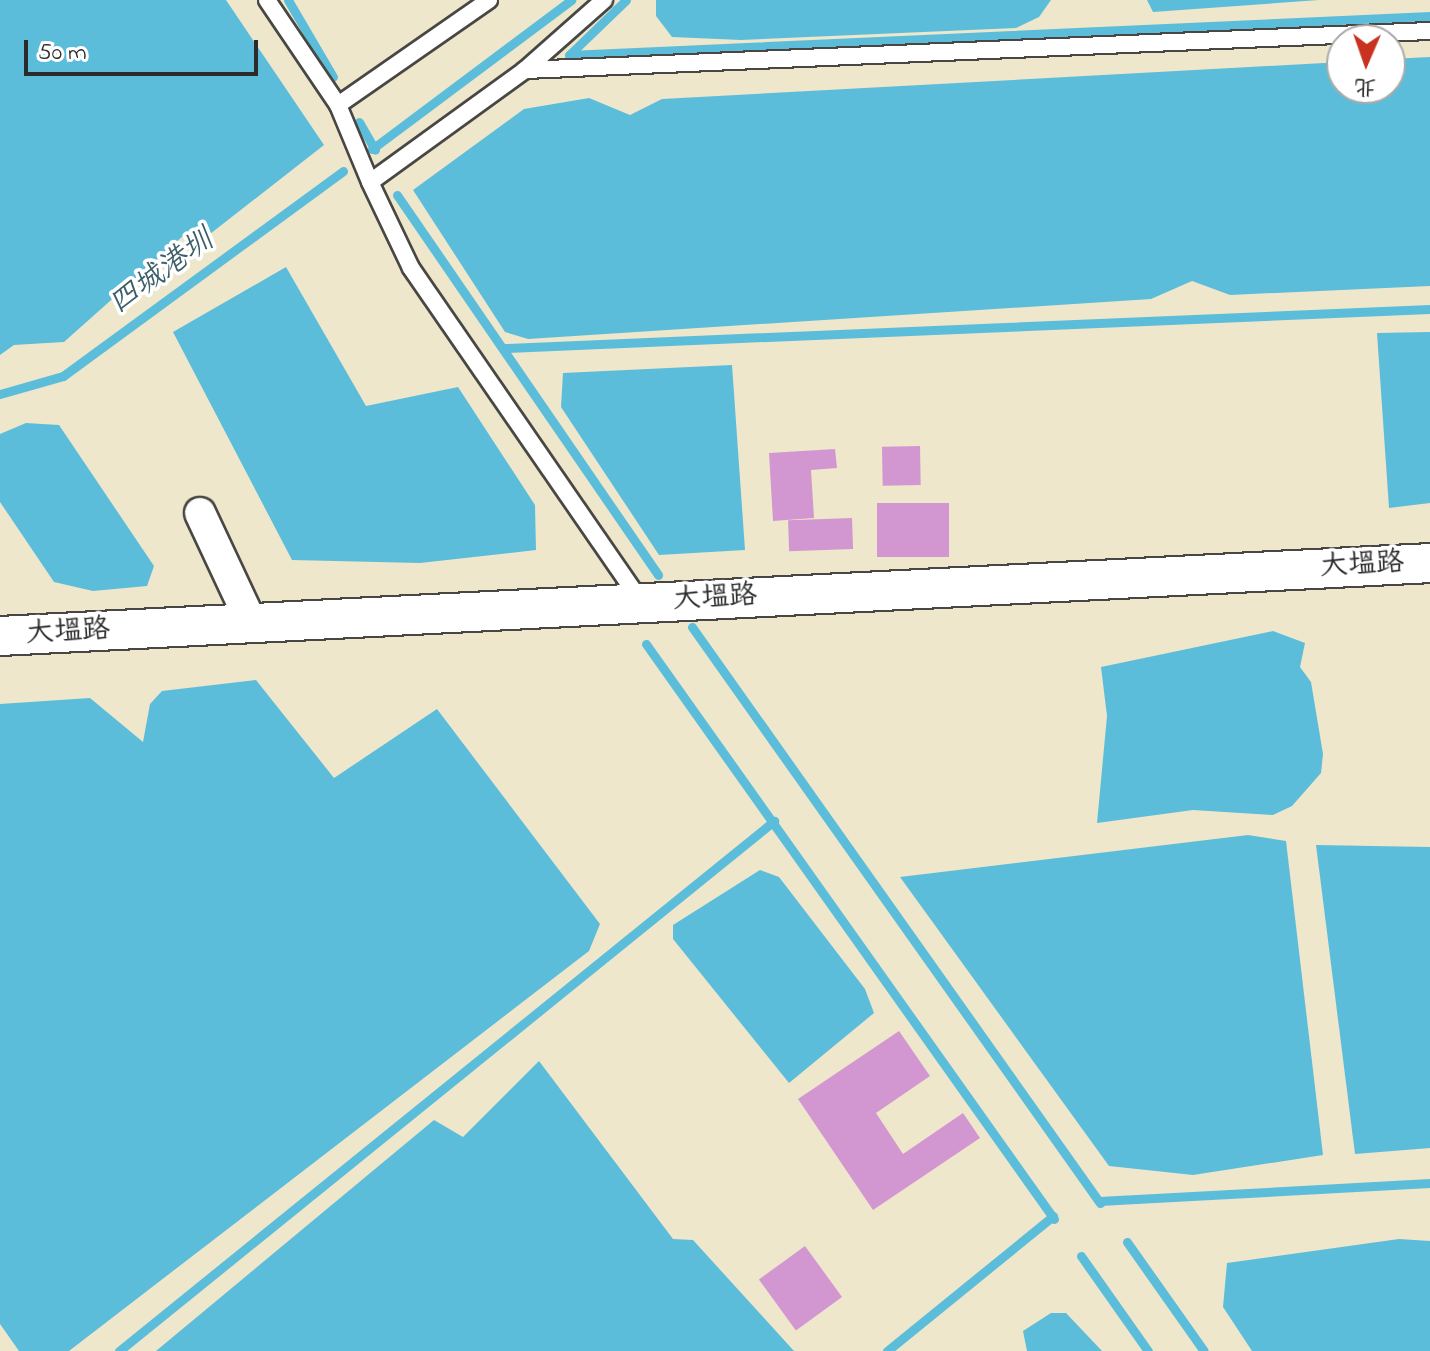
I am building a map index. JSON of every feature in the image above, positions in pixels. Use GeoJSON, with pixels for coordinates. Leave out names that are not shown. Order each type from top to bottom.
{"type":"FeatureCollection","features":[{"type":"Feature","properties":{"kind":"street"},"geometry":{"type":"LineString","coordinates":[[200,513],[252,624]]}},
{"type":"Feature","properties":{"kind":"street","name":"大塭路"},"geometry":{"type":"LineString","coordinates":[[0,636],[1430,563]]}},
{"type":"Feature","properties":{"kind":"lane"},"geometry":{"type":"LineString","coordinates":[[267,0],[338,105],[411,268],[642,603]]}},
{"type":"Feature","properties":{"kind":"lane"},"geometry":{"type":"LineString","coordinates":[[338,105],[489,0]]}},
{"type":"Feature","properties":{"kind":"lane"},"geometry":{"type":"LineString","coordinates":[[370,182],[525,70],[604,0]]}},
{"type":"Feature","properties":{"kind":"lane"},"geometry":{"type":"LineString","coordinates":[[525,70],[1430,31]]}},
{"type":"Feature","properties":{"kind":"water"},"geometry":{"type":"Polygon","coordinates":[[[0,0],[226,0],[324,145],[210,234],[183,236],[64,342],[14,345],[0,355],[0,0]]]}},
{"type":"Feature","properties":{"kind":"water"},"geometry":{"type":"Polygon","coordinates":[[[656,0],[1051,0],[1039,17],[1016,28],[741,40],[672,37],[656,16],[656,0]]]}},
{"type":"Feature","properties":{"kind":"water"},"geometry":{"type":"Polygon","coordinates":[[[1147,0],[1319,0],[1153,12],[1147,0]]]}},
{"type":"Feature","properties":{"kind":"water"},"geometry":{"type":"Polygon","coordinates":[[[1430,57],[1430,286],[1230,295],[1192,281],[1151,299],[528,339],[505,332],[413,190],[524,109],[589,98],[630,115],[662,99],[1326,63],[1326,104],[1406,104],[1406,58],[1430,57]]]}},
{"type":"Feature","properties":{"kind":"water"},"geometry":{"type":"Polygon","coordinates":[[[286,267],[366,406],[458,387],[535,505],[536,550],[420,563],[292,560],[173,332],[286,267]]]}},
{"type":"Feature","properties":{"kind":"water"},"geometry":{"type":"Polygon","coordinates":[[[1430,332],[1430,503],[1389,508],[1377,333],[1430,332]]]}},
{"type":"Feature","properties":{"kind":"water"},"geometry":{"type":"Polygon","coordinates":[[[732,365],[745,550],[659,555],[561,407],[563,373],[732,365]]]}},
{"type":"Feature","properties":{"kind":"water"},"geometry":{"type":"Polygon","coordinates":[[[26,423],[59,425],[154,566],[147,586],[93,591],[54,582],[0,502],[0,434],[26,423]]]}},
{"type":"Feature","properties":{"kind":"water"},"geometry":{"type":"Polygon","coordinates":[[[1273,631],[1305,643],[1300,667],[1311,682],[1323,754],[1321,773],[1292,806],[1273,815],[1193,810],[1097,823],[1107,716],[1101,667],[1273,631]]]}},
{"type":"Feature","properties":{"kind":"water"},"geometry":{"type":"Polygon","coordinates":[[[256,680],[334,778],[437,709],[600,924],[589,951],[69,1351],[19,1351],[0,1324],[0,704],[90,698],[143,742],[150,704],[162,691],[256,680]]]}},
{"type":"Feature","properties":{"kind":"water"},"geometry":{"type":"Polygon","coordinates":[[[1248,835],[1286,841],[1323,1155],[1193,1175],[1109,1166],[900,877],[1248,835]]]}},
{"type":"Feature","properties":{"kind":"water"},"geometry":{"type":"Polygon","coordinates":[[[1316,845],[1430,847],[1430,1148],[1355,1154],[1316,845]]]}},
{"type":"Feature","properties":{"kind":"water"},"geometry":{"type":"Polygon","coordinates":[[[760,870],[779,877],[865,989],[874,1013],[789,1083],[673,939],[673,925],[760,870]]]}},
{"type":"Feature","properties":{"kind":"water"},"geometry":{"type":"Polygon","coordinates":[[[539,1061],[673,1239],[693,1240],[794,1351],[156,1351],[434,1120],[463,1137],[539,1061]]]}},
{"type":"Feature","properties":{"kind":"water"},"geometry":{"type":"Polygon","coordinates":[[[1399,1239],[1430,1241],[1430,1351],[1252,1351],[1223,1307],[1227,1263],[1399,1239]]]}},
{"type":"Feature","properties":{"kind":"water"},"geometry":{"type":"Polygon","coordinates":[[[1051,1313],[1066,1313],[1102,1351],[1027,1351],[1023,1331],[1051,1313]]]}},
{"type":"Feature","properties":{"kind":"building"},"geometry":{"type":"Polygon","coordinates":[[[920,446],[921,485],[883,486],[882,447],[920,446]]]}},
{"type":"Feature","properties":{"kind":"building"},"geometry":{"type":"Polygon","coordinates":[[[835,449],[837,468],[811,470],[814,518],[773,521],[769,453],[835,449]]]}},
{"type":"Feature","properties":{"kind":"building"},"geometry":{"type":"Polygon","coordinates":[[[877,503],[949,503],[949,557],[877,557],[877,503]]]}},
{"type":"Feature","properties":{"kind":"building"},"geometry":{"type":"Polygon","coordinates":[[[852,518],[853,549],[789,551],[788,520],[852,518]]]}},
{"type":"Feature","properties":{"kind":"building"},"geometry":{"type":"Polygon","coordinates":[[[899,1031],[930,1076],[876,1113],[903,1154],[963,1113],[980,1138],[873,1210],[798,1099],[899,1031]]]}},
{"type":"Feature","properties":{"kind":"building"},"geometry":{"type":"Polygon","coordinates":[[[805,1246],[842,1297],[796,1330],[759,1280],[805,1246]]]}},
{"type":"Feature","properties":{"kind":"waterway"},"geometry":{"type":"LineString","coordinates":[[288,0],[333,77]]}},
{"type":"Feature","properties":{"kind":"waterway","name":"四城港圳"},"geometry":{"type":"LineString","coordinates":[[372,149],[571,0]]}},
{"type":"Feature","properties":{"kind":"waterway"},"geometry":{"type":"LineString","coordinates":[[626,0],[569,55],[1430,16]]}},
{"type":"Feature","properties":{"kind":"waterway"},"geometry":{"type":"LineString","coordinates":[[359,122],[375,150]]}},
{"type":"Feature","properties":{"kind":"waterway","name":"四城港圳"},"geometry":{"type":"LineString","coordinates":[[0,394],[63,376],[343,171]]}},
{"type":"Feature","properties":{"kind":"waterway"},"geometry":{"type":"LineString","coordinates":[[397,195],[658,575]]}},
{"type":"Feature","properties":{"kind":"waterway"},"geometry":{"type":"LineString","coordinates":[[506,348],[1430,309]]}},
{"type":"Feature","properties":{"kind":"waterway"},"geometry":{"type":"LineString","coordinates":[[692,627],[1100,1203]]}},
{"type":"Feature","properties":{"kind":"waterway"},"geometry":{"type":"LineString","coordinates":[[646,644],[1054,1219]]}},
{"type":"Feature","properties":{"kind":"waterway"},"geometry":{"type":"LineString","coordinates":[[119,1351],[774,821]]}},
{"type":"Feature","properties":{"kind":"waterway"},"geometry":{"type":"LineString","coordinates":[[1099,1201],[1430,1183]]}},
{"type":"Feature","properties":{"kind":"waterway"},"geometry":{"type":"LineString","coordinates":[[887,1351],[1053,1216]]}},
{"type":"Feature","properties":{"kind":"waterway"},"geometry":{"type":"LineString","coordinates":[[1127,1242],[1204,1351]]}},
{"type":"Feature","properties":{"kind":"waterway"},"geometry":{"type":"LineString","coordinates":[[1081,1256],[1148,1351]]}}]}
